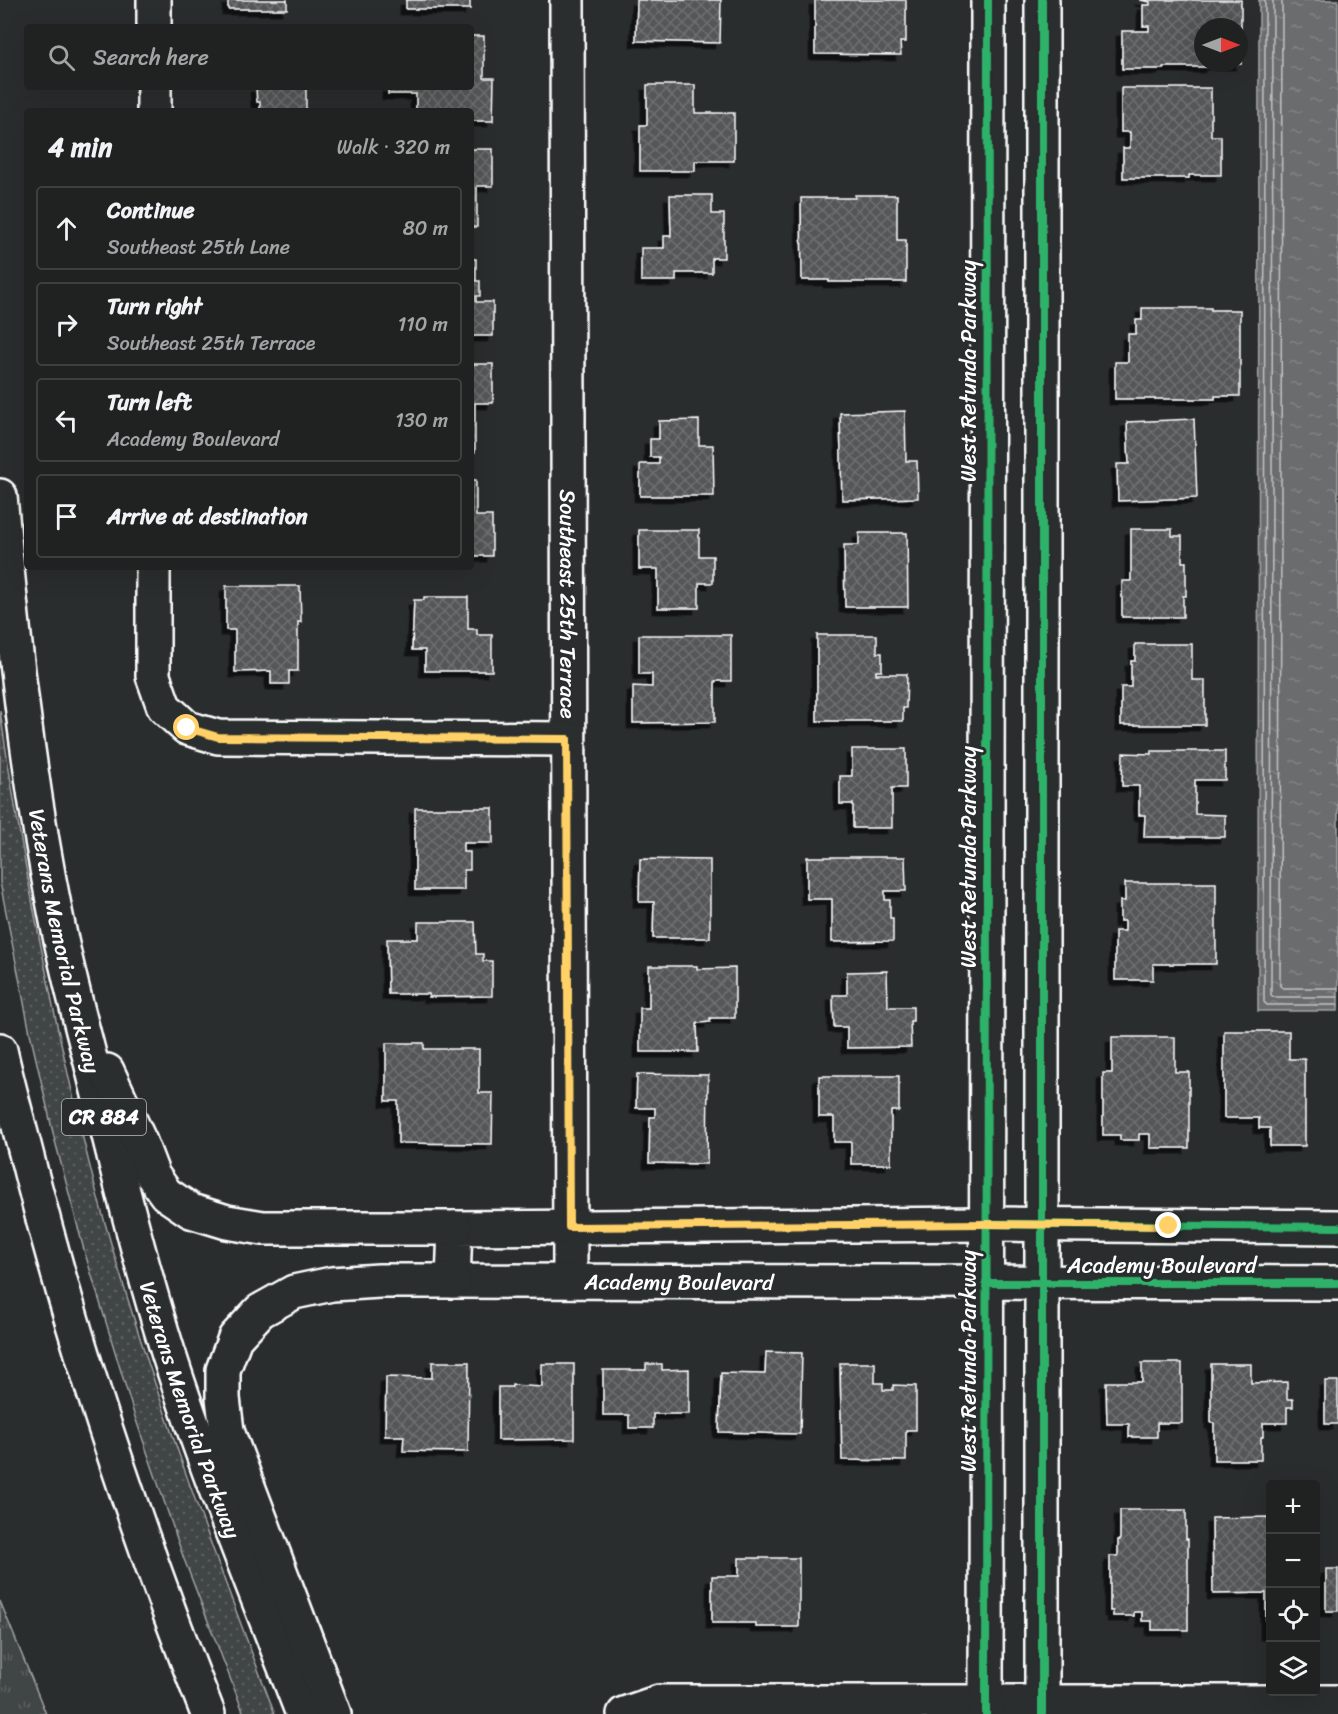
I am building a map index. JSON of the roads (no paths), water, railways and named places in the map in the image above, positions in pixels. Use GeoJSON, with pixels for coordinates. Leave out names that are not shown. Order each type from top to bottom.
{"type":"FeatureCollection","features":[{"type":"Feature","properties":{"kind":"main road"},"geometry":{"type":"LineString","coordinates":[[154,0],[154,24]]}},
{"type":"Feature","properties":{"kind":"main road","name":"Southeast 25th Terrace"},"geometry":{"type":"LineString","coordinates":[[567,0],[570,1281]]}},
{"type":"Feature","properties":{"kind":"main road","name":"West Retunda Parkway"},"geometry":{"type":"LineString","coordinates":[[986,1708],[988,0]]}},
{"type":"Feature","properties":{"kind":"main road"},"geometry":{"type":"LineString","coordinates":[[1042,0],[1042,1708]]}},
{"type":"Feature","properties":{"kind":"main road"},"geometry":{"type":"LineString","coordinates":[[154,90],[154,108]]}},
{"type":"Feature","properties":{"kind":"main road","name":"Veterans Memorial Parkway"},"geometry":{"type":"LineString","coordinates":[[0,496],[12,628],[33,787],[56,919],[76,1005],[136,1244],[169,1355],[197,1437],[303,1714]]}},
{"type":"Feature","properties":{"kind":"main road"},"geometry":{"type":"LineString","coordinates":[[153,570],[153,676],[164,706],[187,728],[218,737],[567,739]]}},
{"type":"Feature","properties":{"kind":"main road","name":"Academy Boulevard"},"geometry":{"type":"LineString","coordinates":[[76,1005],[140,1142],[153,1176],[166,1194],[191,1211],[227,1222],[263,1228],[986,1224],[1338,1227]]}},
{"type":"Feature","properties":{"kind":"main road"},"geometry":{"type":"LineString","coordinates":[[0,1050],[56,1270],[103,1422],[208,1714]]}},
{"type":"Feature","properties":{"kind":"main road"},"geometry":{"type":"LineString","coordinates":[[453,1281],[455,1228]]}},
{"type":"Feature","properties":{"kind":"main road","name":"Academy Boulevard"},"geometry":{"type":"LineString","coordinates":[[334,1714],[227,1431],[223,1398],[223,1370],[235,1338],[260,1311],[294,1292],[344,1283],[379,1281],[1338,1283]]}},
{"type":"Feature","properties":{"kind":"main road"},"geometry":{"type":"LineString","coordinates":[[624,1714],[659,1702],[986,1708],[1338,1702]]}},
{"type":"Feature","properties":{"kind":"water"},"geometry":{"type":"Polygon","coordinates":[[[1259,0],[1338,0],[1338,1011],[1258,1011],[1259,0]]]}}]}
